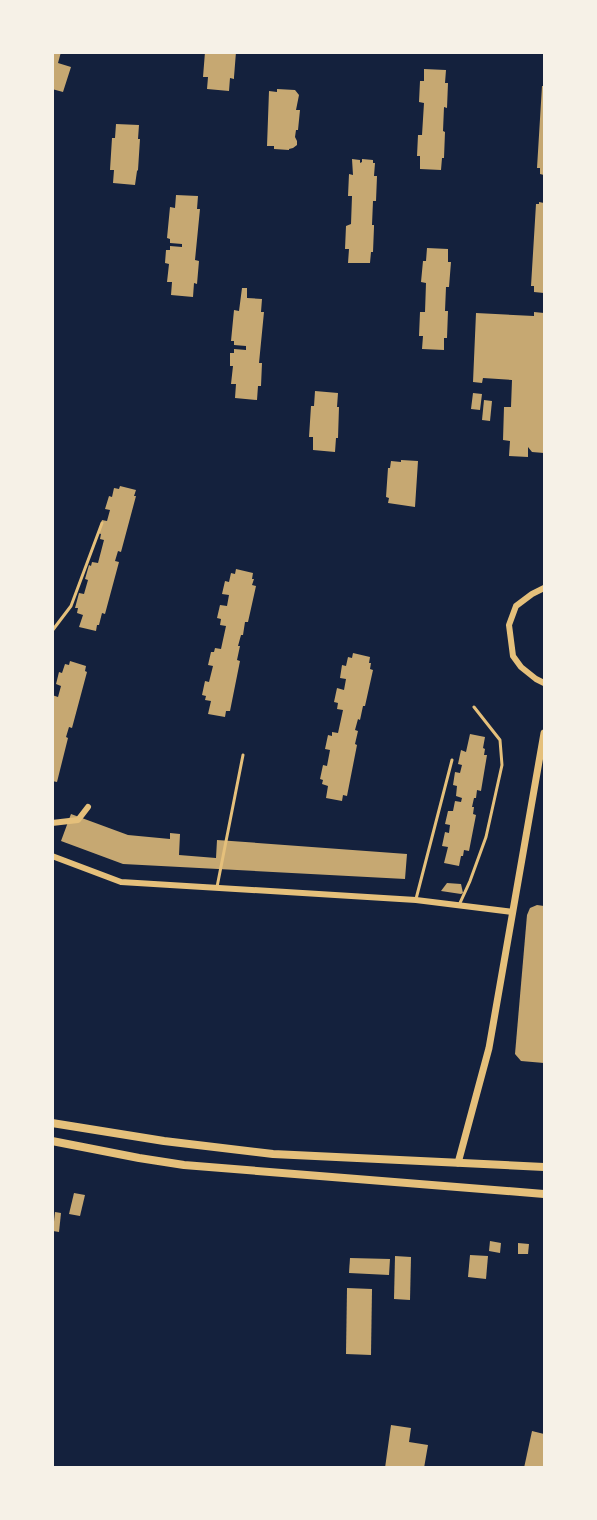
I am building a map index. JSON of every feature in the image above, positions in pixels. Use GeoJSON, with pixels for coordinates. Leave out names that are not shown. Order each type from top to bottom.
{"type":"FeatureCollection","features":[{"type":"Feature","properties":{"kind":"main road"},"geometry":{"type":"LineString","coordinates":[[52,1123],[164,1142],[273,1154],[544,1167]]}},
{"type":"Feature","properties":{"kind":"main road"},"geometry":{"type":"LineString","coordinates":[[52,1141],[184,1165],[544,1194]]}},
{"type":"Feature","properties":{"kind":"street"},"geometry":{"type":"LineString","coordinates":[[544,588],[531,594],[516,606],[509,625],[513,656],[520,667],[544,683]]}},
{"type":"Feature","properties":{"kind":"street"},"geometry":{"type":"LineString","coordinates":[[458,1163],[489,1048],[544,733]]}},
{"type":"Feature","properties":{"kind":"street"},"geometry":{"type":"LineString","coordinates":[[52,823],[78,820],[88,807]]}},
{"type":"Feature","properties":{"kind":"street"},"geometry":{"type":"LineString","coordinates":[[52,856],[121,882],[416,900],[513,912]]}},
{"type":"Feature","properties":{"kind":"lane"},"geometry":{"type":"LineString","coordinates":[[52,631],[70,606],[102,523]]}},
{"type":"Feature","properties":{"kind":"lane"},"geometry":{"type":"LineString","coordinates":[[459,905],[486,837],[502,765],[500,740],[474,707]]}},
{"type":"Feature","properties":{"kind":"lane"},"geometry":{"type":"LineString","coordinates":[[217,887],[243,755]]}},
{"type":"Feature","properties":{"kind":"lane"},"geometry":{"type":"LineString","coordinates":[[416,900],[453,760]]}},
{"type":"Feature","properties":{"kind":"building"},"geometry":{"type":"Polygon","coordinates":[[[52,52],[61,52],[58,63],[71,67],[63,92],[52,89],[52,52]]]}},
{"type":"Feature","properties":{"kind":"building"},"geometry":{"type":"Polygon","coordinates":[[[205,52],[236,52],[234,79],[230,78],[229,91],[207,89],[208,77],[203,77],[205,52]]]}},
{"type":"Feature","properties":{"kind":"building"},"geometry":{"type":"Polygon","coordinates":[[[424,69],[446,70],[447,108],[444,107],[444,158],[442,158],[441,170],[420,169],[420,156],[417,156],[418,135],[422,135],[424,103],[419,102],[420,81],[424,81],[424,69]]]}},
{"type":"Feature","properties":{"kind":"building"},"geometry":{"type":"Polygon","coordinates":[[[542,86],[544,86],[544,175],[540,174],[540,168],[537,168],[542,86]]]}},
{"type":"Feature","properties":{"kind":"building"},"geometry":{"type":"Polygon","coordinates":[[[277,89],[295,90],[299,95],[296,110],[300,110],[295,137],[297,145],[289,150],[267,146],[269,91],[277,92],[277,89]]]}},
{"type":"Feature","properties":{"kind":"building"},"geometry":{"type":"Polygon","coordinates":[[[116,124],[139,125],[138,170],[135,185],[113,183],[114,170],[110,170],[112,138],[115,138],[116,124]]]}},
{"type":"Feature","properties":{"kind":"building"},"geometry":{"type":"Polygon","coordinates":[[[352,159],[360,160],[360,163],[362,159],[373,160],[375,163],[376,201],[373,201],[373,252],[371,252],[370,263],[348,263],[349,249],[345,249],[346,226],[351,224],[352,196],[348,196],[349,174],[353,175],[352,159]]]}},
{"type":"Feature","properties":{"kind":"building"},"geometry":{"type":"Polygon","coordinates":[[[176,195],[198,196],[197,209],[200,209],[195,260],[199,261],[197,284],[194,283],[193,297],[171,295],[172,282],[167,282],[169,264],[165,263],[166,250],[170,250],[170,246],[182,247],[182,244],[170,243],[170,239],[167,238],[170,207],[175,208],[176,195]]]}},
{"type":"Feature","properties":{"kind":"building"},"geometry":{"type":"Polygon","coordinates":[[[544,203],[544,293],[534,292],[534,286],[531,286],[536,204],[544,203]]]}},
{"type":"Feature","properties":{"kind":"building"},"geometry":{"type":"Polygon","coordinates":[[[427,248],[448,249],[448,262],[451,262],[449,287],[446,287],[445,311],[448,311],[444,350],[422,349],[423,336],[419,336],[420,312],[425,312],[426,283],[421,282],[427,248]]]}},
{"type":"Feature","properties":{"kind":"building"},"geometry":{"type":"Polygon","coordinates":[[[242,288],[247,288],[247,298],[262,299],[261,312],[264,312],[259,363],[262,363],[261,386],[258,386],[257,400],[235,398],[236,384],[231,384],[233,366],[230,366],[230,353],[234,353],[234,349],[246,350],[246,346],[234,345],[234,341],[231,341],[234,310],[239,311],[242,288]]]}},
{"type":"Feature","properties":{"kind":"building"},"geometry":{"type":"Polygon","coordinates":[[[534,312],[544,313],[544,453],[532,452],[528,447],[528,457],[509,456],[510,441],[503,440],[504,407],[511,407],[512,380],[483,378],[482,383],[473,382],[476,313],[534,316],[534,312]]]}},
{"type":"Feature","properties":{"kind":"building"},"geometry":{"type":"Polygon","coordinates":[[[315,391],[338,393],[338,438],[336,438],[335,452],[313,450],[313,437],[309,437],[311,406],[314,406],[315,391]]]}},
{"type":"Feature","properties":{"kind":"building"},"geometry":{"type":"Polygon","coordinates":[[[473,393],[482,394],[480,410],[471,409],[473,393]]]}},
{"type":"Feature","properties":{"kind":"building"},"geometry":{"type":"Polygon","coordinates":[[[484,400],[492,401],[490,421],[482,420],[484,400]]]}},
{"type":"Feature","properties":{"kind":"building"},"geometry":{"type":"Polygon","coordinates":[[[401,460],[418,461],[415,507],[388,503],[389,498],[386,497],[388,468],[390,468],[391,461],[401,462],[401,460]]]}},
{"type":"Feature","properties":{"kind":"building"},"geometry":{"type":"Polygon","coordinates":[[[120,486],[136,490],[134,496],[136,496],[121,552],[118,551],[115,561],[119,562],[105,614],[102,613],[96,631],[79,627],[83,615],[77,613],[78,608],[75,608],[79,593],[84,594],[89,565],[91,566],[92,562],[98,563],[104,540],[100,539],[101,534],[98,533],[102,520],[107,521],[110,510],[105,509],[109,496],[112,497],[114,488],[119,489],[120,486]]]}},
{"type":"Feature","properties":{"kind":"building"},"geometry":{"type":"Polygon","coordinates":[[[236,569],[253,573],[252,585],[256,586],[248,622],[245,622],[238,646],[240,646],[237,660],[240,661],[230,711],[226,711],[225,717],[208,714],[211,701],[205,700],[206,696],[202,695],[205,681],[209,682],[213,666],[208,665],[211,652],[214,652],[215,648],[221,649],[226,626],[220,625],[221,619],[217,618],[220,605],[227,606],[229,595],[222,594],[225,581],[229,582],[231,573],[235,574],[236,569]]]}},
{"type":"Feature","properties":{"kind":"building"},"geometry":{"type":"Polygon","coordinates":[[[353,653],[370,657],[370,669],[373,670],[365,706],[363,706],[355,730],[358,731],[355,744],[357,745],[347,796],[343,795],[342,801],[326,798],[328,786],[322,784],[323,780],[320,779],[323,765],[327,766],[330,750],[325,749],[328,735],[332,736],[332,732],[338,733],[343,710],[337,709],[338,703],[334,702],[337,688],[344,690],[346,679],[340,678],[342,665],[346,666],[348,657],[352,658],[353,653]]]}},
{"type":"Feature","properties":{"kind":"building"},"geometry":{"type":"Polygon","coordinates":[[[70,661],[86,666],[85,671],[87,672],[72,728],[69,727],[66,737],[68,738],[57,782],[52,781],[52,722],[54,716],[52,715],[52,695],[58,697],[61,686],[56,684],[59,672],[62,673],[65,664],[69,665],[70,661]]]}},
{"type":"Feature","properties":{"kind":"building"},"geometry":{"type":"Polygon","coordinates":[[[470,734],[485,737],[483,748],[485,749],[484,755],[487,755],[481,791],[477,790],[472,807],[474,807],[473,814],[476,815],[469,851],[464,850],[459,866],[444,863],[448,847],[442,846],[445,832],[449,833],[450,825],[445,824],[448,811],[453,811],[455,801],[461,802],[462,798],[456,796],[457,786],[453,785],[455,772],[460,773],[462,765],[458,764],[461,750],[466,752],[470,734]]]}},
{"type":"Feature","properties":{"kind":"building"},"geometry":{"type":"Polygon","coordinates":[[[71,814],[128,835],[170,839],[170,833],[180,834],[179,855],[216,858],[217,840],[407,854],[405,879],[123,864],[61,841],[71,814]]]}},
{"type":"Feature","properties":{"kind":"building"},"geometry":{"type":"Polygon","coordinates":[[[447,883],[461,884],[463,893],[441,891],[447,883]]]}},
{"type":"Feature","properties":{"kind":"building"},"geometry":{"type":"Polygon","coordinates":[[[537,905],[544,906],[544,1063],[521,1061],[515,1054],[527,915],[530,908],[537,905]]]}},
{"type":"Feature","properties":{"kind":"building"},"geometry":{"type":"Polygon","coordinates":[[[74,1193],[85,1195],[80,1216],[69,1214],[74,1193]]]}},
{"type":"Feature","properties":{"kind":"building"},"geometry":{"type":"Polygon","coordinates":[[[55,1212],[61,1213],[59,1232],[53,1231],[55,1212]]]}},
{"type":"Feature","properties":{"kind":"building"},"geometry":{"type":"Polygon","coordinates":[[[490,1241],[501,1243],[500,1253],[489,1251],[490,1241]]]}},
{"type":"Feature","properties":{"kind":"building"},"geometry":{"type":"Polygon","coordinates":[[[518,1243],[529,1244],[528,1254],[518,1254],[518,1243]]]}},
{"type":"Feature","properties":{"kind":"building"},"geometry":{"type":"Polygon","coordinates":[[[470,1255],[488,1256],[486,1279],[468,1277],[470,1255]]]}},
{"type":"Feature","properties":{"kind":"building"},"geometry":{"type":"Polygon","coordinates":[[[395,1256],[411,1257],[410,1300],[394,1299],[395,1256]]]}},
{"type":"Feature","properties":{"kind":"building"},"geometry":{"type":"Polygon","coordinates":[[[350,1258],[390,1259],[389,1275],[349,1273],[350,1258]]]}},
{"type":"Feature","properties":{"kind":"building"},"geometry":{"type":"Polygon","coordinates":[[[347,1288],[372,1289],[371,1355],[346,1354],[347,1288]]]}},
{"type":"Feature","properties":{"kind":"building"},"geometry":{"type":"Polygon","coordinates":[[[391,1425],[411,1428],[409,1442],[428,1445],[424,1468],[385,1468],[391,1425]]]}},
{"type":"Feature","properties":{"kind":"building"},"geometry":{"type":"Polygon","coordinates":[[[532,1431],[544,1434],[544,1468],[524,1468],[532,1431]]]}}]}
